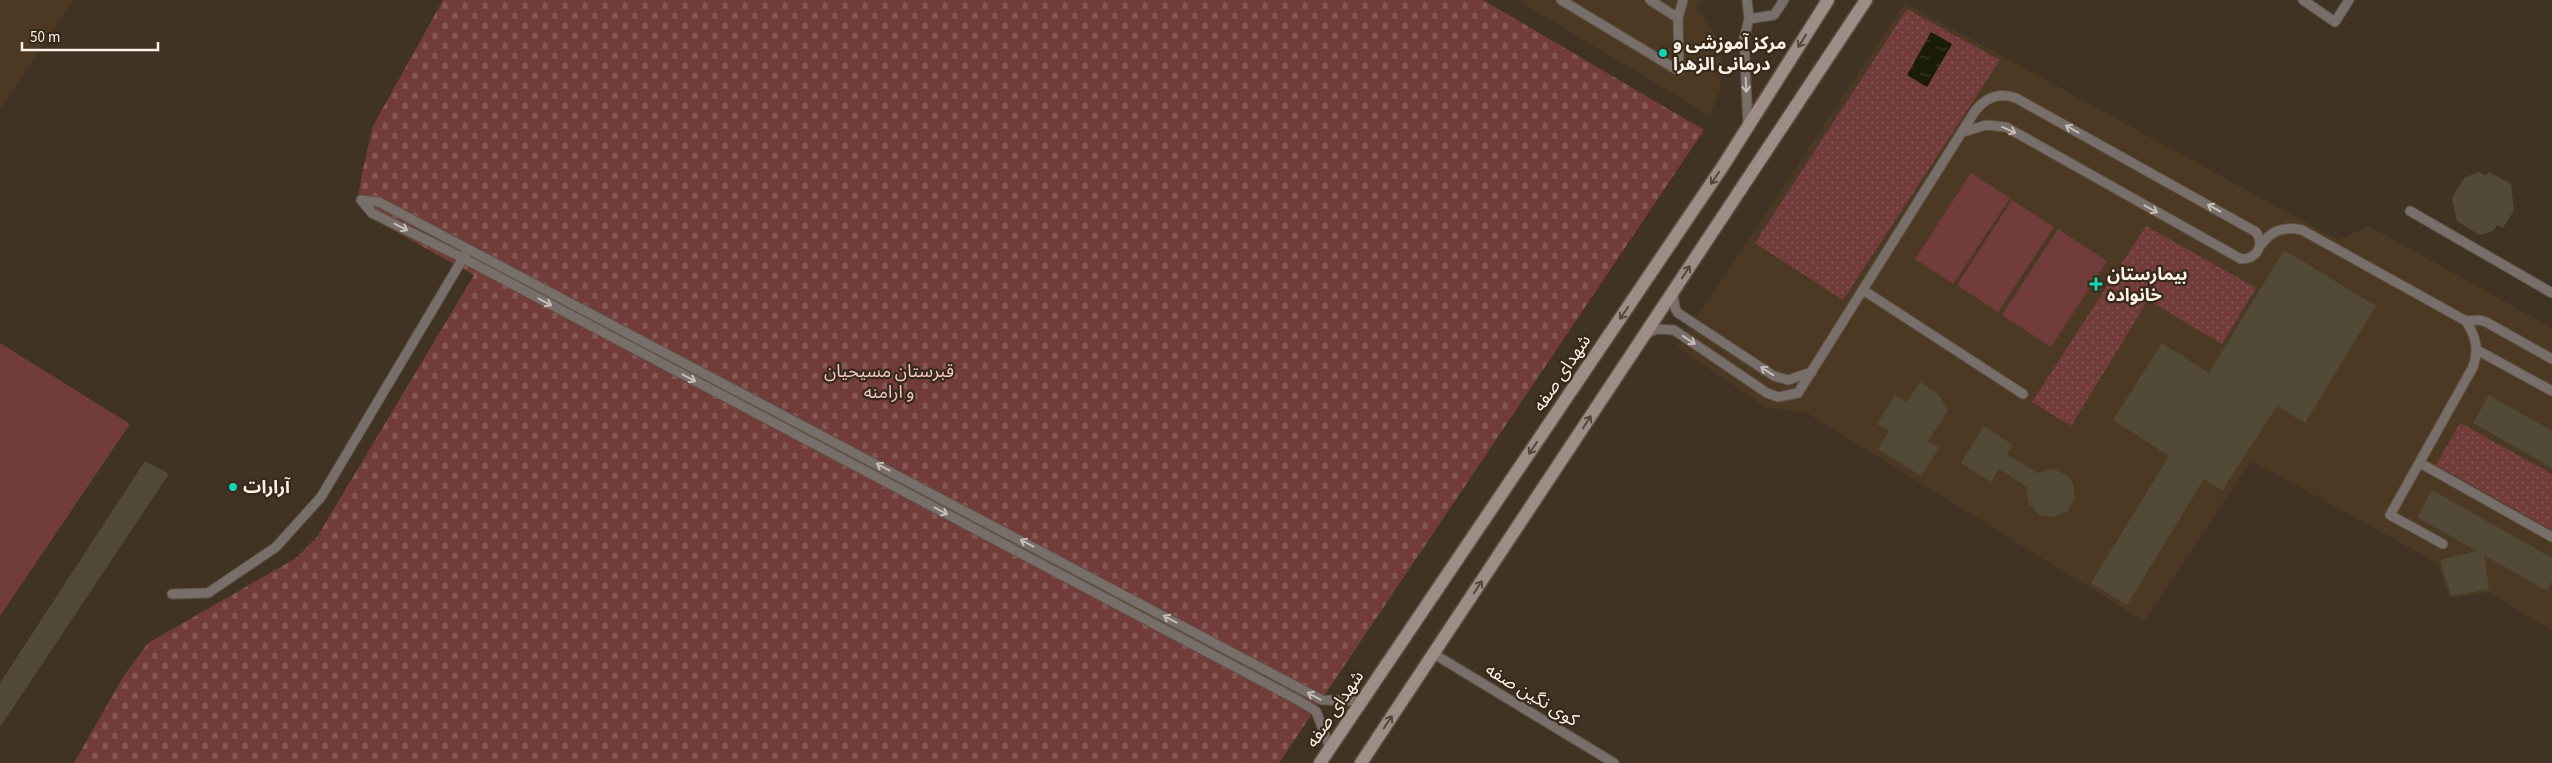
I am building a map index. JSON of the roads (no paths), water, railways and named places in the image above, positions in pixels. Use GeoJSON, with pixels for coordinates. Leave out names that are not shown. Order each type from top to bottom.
{"type":"FeatureCollection","features":[{"type":"Feature","properties":{"kind":"main road","name":"شهدای صفه"},"geometry":{"type":"LineString","coordinates":[[1320,763],[1748,126],[1828,0]]}},
{"type":"Feature","properties":{"kind":"main road"},"geometry":{"type":"LineString","coordinates":[[1361,763],[1866,0]]}},
{"type":"Feature","properties":{"kind":"lane"},"geometry":{"type":"LineString","coordinates":[[1560,0],[1679,70],[1678,18],[1683,0]]}},
{"type":"Feature","properties":{"kind":"lane"},"geometry":{"type":"LineString","coordinates":[[1650,0],[1678,18]]}},
{"type":"Feature","properties":{"kind":"lane"},"geometry":{"type":"LineString","coordinates":[[1747,0],[1749,19],[1744,39],[1748,126]]}},
{"type":"Feature","properties":{"kind":"lane"},"geometry":{"type":"LineString","coordinates":[[1749,19],[1774,14],[1784,0]]}},
{"type":"Feature","properties":{"kind":"lane"},"geometry":{"type":"LineString","coordinates":[[2303,0],[2335,22],[2350,0]]}},
{"type":"Feature","properties":{"kind":"lane"},"geometry":{"type":"LineString","coordinates":[[1645,334],[1657,329],[1674,330],[1768,393],[1778,397],[1798,393],[1975,111],[1986,99],[2002,95],[2010,96],[2256,232],[2260,246]]}},
{"type":"Feature","properties":{"kind":"lane"},"geometry":{"type":"LineString","coordinates":[[1963,132],[1986,125],[2006,127],[2241,259],[2255,255],[2260,246],[2279,229],[2302,230],[2466,321],[2486,322],[2552,359]]}},
{"type":"Feature","properties":{"kind":"lane"},"geometry":{"type":"LineString","coordinates":[[1330,748],[1316,711],[1294,698],[463,258],[372,213],[361,200],[379,202],[469,248],[1322,700],[1361,701]]}},
{"type":"Feature","properties":{"kind":"lane"},"geometry":{"type":"LineString","coordinates":[[2410,211],[2552,293]]}},
{"type":"Feature","properties":{"kind":"lane"},"geometry":{"type":"LineString","coordinates":[[172,594],[208,593],[276,547],[321,497],[469,248]]}},
{"type":"Feature","properties":{"kind":"lane"},"geometry":{"type":"LineString","coordinates":[[1863,290],[2023,394]]}},
{"type":"Feature","properties":{"kind":"lane"},"geometry":{"type":"LineString","coordinates":[[1673,293],[1675,308],[1678,313],[1774,376],[1788,380],[1812,372]]}},
{"type":"Feature","properties":{"kind":"lane"},"geometry":{"type":"LineString","coordinates":[[2443,544],[2390,515],[2468,377],[2477,350],[2473,334],[2466,321]]}},
{"type":"Feature","properties":{"kind":"lane"},"geometry":{"type":"LineString","coordinates":[[2477,350],[2552,391]]}},
{"type":"Feature","properties":{"kind":"lane"},"geometry":{"type":"LineString","coordinates":[[2420,463],[2552,537]]}},
{"type":"Feature","properties":{"kind":"lane","name":"کوی نگین صفه"},"geometry":{"type":"LineString","coordinates":[[1434,654],[1614,763]]}},
{"type":"Feature","properties":{"kind":"water"},"geometry":{"type":"Polygon","coordinates":[[[1931,32],[1952,44],[1927,87],[1907,75],[1931,32]]]}},
{"type":"Feature","properties":{"kind":"place","name":"مرکز آموزشی و درمانی الزهرا"},"geometry":{"type":"Point","coordinates":[1663,53]}},
{"type":"Feature","properties":{"kind":"place","name":"بیمارستان خانواده"},"geometry":{"type":"Point","coordinates":[2096,284]}},
{"type":"Feature","properties":{"kind":"place","name":"آرارات"},"geometry":{"type":"Point","coordinates":[233,487]}},
{"type":"Feature","properties":{"kind":"park label","name":"قبرستان مسیحیان و ارامنه"},"geometry":{"type":"Point","coordinates":[889,381]}}]}
